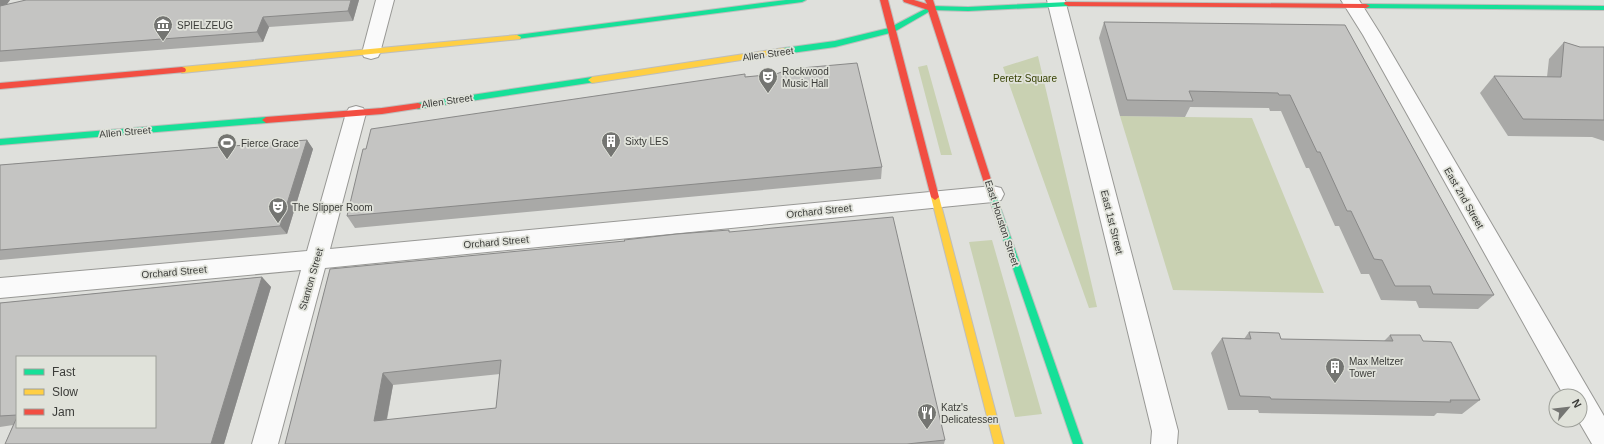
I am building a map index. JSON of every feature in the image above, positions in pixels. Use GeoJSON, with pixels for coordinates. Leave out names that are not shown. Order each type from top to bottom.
{"type":"FeatureCollection","features":[{"type":"Feature","properties":{"kind":"main road"},"geometry":{"type":"LineString","coordinates":[[0,86],[371,53],[666,20],[802,0]]}},
{"type":"Feature","properties":{"kind":"main road"},"geometry":{"type":"LineString","coordinates":[[884,0],[999,444]]}},
{"type":"Feature","properties":{"kind":"main road"},"geometry":{"type":"LineString","coordinates":[[907,0],[968,9],[1056,2],[1352,3],[1604,8]]}},
{"type":"Feature","properties":{"kind":"main road","name":"Allen Street"},"geometry":{"type":"LineString","coordinates":[[0,142],[382,111],[835,44],[891,30],[930,4]]}},
{"type":"Feature","properties":{"kind":"main road","name":"East Houston Street"},"geometry":{"type":"LineString","coordinates":[[930,4],[1019,276],[1078,444]]}},
{"type":"Feature","properties":{"kind":"street"},"geometry":{"type":"LineString","coordinates":[[371,53],[385,0]]}},
{"type":"Feature","properties":{"kind":"street","name":"East 1st Street"},"geometry":{"type":"LineString","coordinates":[[1056,2],[1165,431],[1164,444]]}},
{"type":"Feature","properties":{"kind":"street","name":"East 2nd Street"},"geometry":{"type":"LineString","coordinates":[[1352,3],[1372,35],[1573,388]]}},
{"type":"Feature","properties":{"kind":"street","name":"Stanton Street"},"geometry":{"type":"LineString","coordinates":[[265,444],[356,113]]}},
{"type":"Feature","properties":{"kind":"street","name":"Orchard Street"},"geometry":{"type":"LineString","coordinates":[[0,288],[993,194]]}},
{"type":"Feature","properties":{"kind":"street"},"geometry":{"type":"LineString","coordinates":[[1588,413],[1604,441]]}},
{"type":"Feature","properties":{"kind":"green space","name":"Peretz Square"},"geometry":{"type":"Polygon","coordinates":[[[1038,56],[1097,307],[1089,308],[1003,67],[1038,56]]]}},
{"type":"Feature","properties":{"kind":"green space"},"geometry":{"type":"Polygon","coordinates":[[[927,65],[952,155],[941,155],[918,67],[927,65]]]}},
{"type":"Feature","properties":{"kind":"green space"},"geometry":{"type":"Polygon","coordinates":[[[1120,116],[1252,118],[1324,293],[1173,290],[1120,116]]]}},
{"type":"Feature","properties":{"kind":"green space"},"geometry":{"type":"Polygon","coordinates":[[[992,240],[1042,414],[1015,417],[969,242],[992,240]]]}},
{"type":"Feature","properties":{"kind":"building"},"geometry":{"type":"Polygon","coordinates":[[[26,0],[351,0],[348,11],[263,17],[257,32],[0,51],[0,6],[26,0]]]}},
{"type":"Feature","properties":{"kind":"building"},"geometry":{"type":"Polygon","coordinates":[[[1104,22],[1345,25],[1494,295],[1433,294],[1430,286],[1395,286],[1382,260],[1374,259],[1351,211],[1347,211],[1320,152],[1317,152],[1290,95],[1279,95],[1278,93],[1189,91],[1193,101],[1127,100],[1104,22]]]}},
{"type":"Feature","properties":{"kind":"building"},"geometry":{"type":"Polygon","coordinates":[[[1564,42],[1580,47],[1604,47],[1604,120],[1523,119],[1494,76],[1561,77],[1564,42]]]}},
{"type":"Feature","properties":{"kind":"building"},"geometry":{"type":"Polygon","coordinates":[[[857,63],[882,167],[347,216],[363,149],[366,149],[371,129],[745,74],[745,77],[776,74],[790,69],[857,63]]]}},
{"type":"Feature","properties":{"kind":"building"},"geometry":{"type":"Polygon","coordinates":[[[307,140],[280,226],[0,250],[0,165],[307,140]]]}},
{"type":"Feature","properties":{"kind":"building"},"geometry":{"type":"Polygon","coordinates":[[[893,217],[945,440],[907,444],[285,444],[330,269],[625,241],[624,240],[677,234],[729,230],[729,232],[893,217]],[[501,360],[383,373],[374,421],[496,408],[501,360]]]}},
{"type":"Feature","properties":{"kind":"building"},"geometry":{"type":"Polygon","coordinates":[[[262,277],[211,444],[5,444],[16,419],[16,428],[156,428],[156,356],[16,356],[16,415],[0,416],[0,303],[262,277]]]}},
{"type":"Feature","properties":{"kind":"building","name":"Max Meltzer Tower"},"geometry":{"type":"Polygon","coordinates":[[[1249,332],[1279,333],[1281,339],[1393,341],[1390,335],[1420,335],[1423,341],[1451,342],[1480,400],[1450,400],[1451,402],[1271,399],[1270,397],[1240,396],[1222,338],[1251,339],[1249,332]]]}},
{"type":"Feature","properties":{"kind":"traffic: fast"},"geometry":{"type":"LineString","coordinates":[[517,37],[802,0]]}},
{"type":"Feature","properties":{"kind":"traffic: fast"},"geometry":{"type":"LineString","coordinates":[[784,51],[835,44],[891,30],[931,8],[968,9],[1068,4]]}},
{"type":"Feature","properties":{"kind":"traffic: fast"},"geometry":{"type":"LineString","coordinates":[[1366,6],[1604,8]]}},
{"type":"Feature","properties":{"kind":"traffic: fast"},"geometry":{"type":"LineString","coordinates":[[418,106],[592,80]]}},
{"type":"Feature","properties":{"kind":"traffic: fast"},"geometry":{"type":"LineString","coordinates":[[0,142],[266,120]]}},
{"type":"Feature","properties":{"kind":"traffic: fast"},"geometry":{"type":"LineString","coordinates":[[992,195],[1078,444]]}},
{"type":"Feature","properties":{"kind":"traffic: slow"},"geometry":{"type":"LineString","coordinates":[[182,70],[517,37]]}},
{"type":"Feature","properties":{"kind":"traffic: slow"},"geometry":{"type":"LineString","coordinates":[[592,80],[784,51]]}},
{"type":"Feature","properties":{"kind":"traffic: slow"},"geometry":{"type":"LineString","coordinates":[[935,197],[999,444]]}},
{"type":"Feature","properties":{"kind":"traffic: jam"},"geometry":{"type":"LineString","coordinates":[[884,0],[935,197]]}},
{"type":"Feature","properties":{"kind":"traffic: jam"},"geometry":{"type":"LineString","coordinates":[[907,0],[931,8]]}},
{"type":"Feature","properties":{"kind":"traffic: jam"},"geometry":{"type":"LineString","coordinates":[[929,0],[992,195]]}},
{"type":"Feature","properties":{"kind":"traffic: jam"},"geometry":{"type":"LineString","coordinates":[[1068,4],[1366,6]]}},
{"type":"Feature","properties":{"kind":"traffic: jam"},"geometry":{"type":"LineString","coordinates":[[0,86],[182,70]]}},
{"type":"Feature","properties":{"kind":"traffic: jam"},"geometry":{"type":"LineString","coordinates":[[266,120],[382,111],[418,106]]}},
{"type":"Feature","properties":{"kind":"place","name":"SPIELZEUG"},"geometry":{"type":"Point","coordinates":[163,42]}},
{"type":"Feature","properties":{"kind":"place","name":"Rockwood Music Hall"},"geometry":{"type":"Point","coordinates":[768,94]}},
{"type":"Feature","properties":{"kind":"place","name":"Sixty LES"},"geometry":{"type":"Point","coordinates":[611,158]}},
{"type":"Feature","properties":{"kind":"place","name":"Fierce Grace"},"geometry":{"type":"Point","coordinates":[227,160]}},
{"type":"Feature","properties":{"kind":"place","name":"The Slipper Room"},"geometry":{"type":"Point","coordinates":[278,224]}},
{"type":"Feature","properties":{"kind":"place","name":"Max Meltzer Tower"},"geometry":{"type":"Point","coordinates":[1335,384]}},
{"type":"Feature","properties":{"kind":"place","name":"Katz's Delicatessen"},"geometry":{"type":"Point","coordinates":[927,430]}}]}
